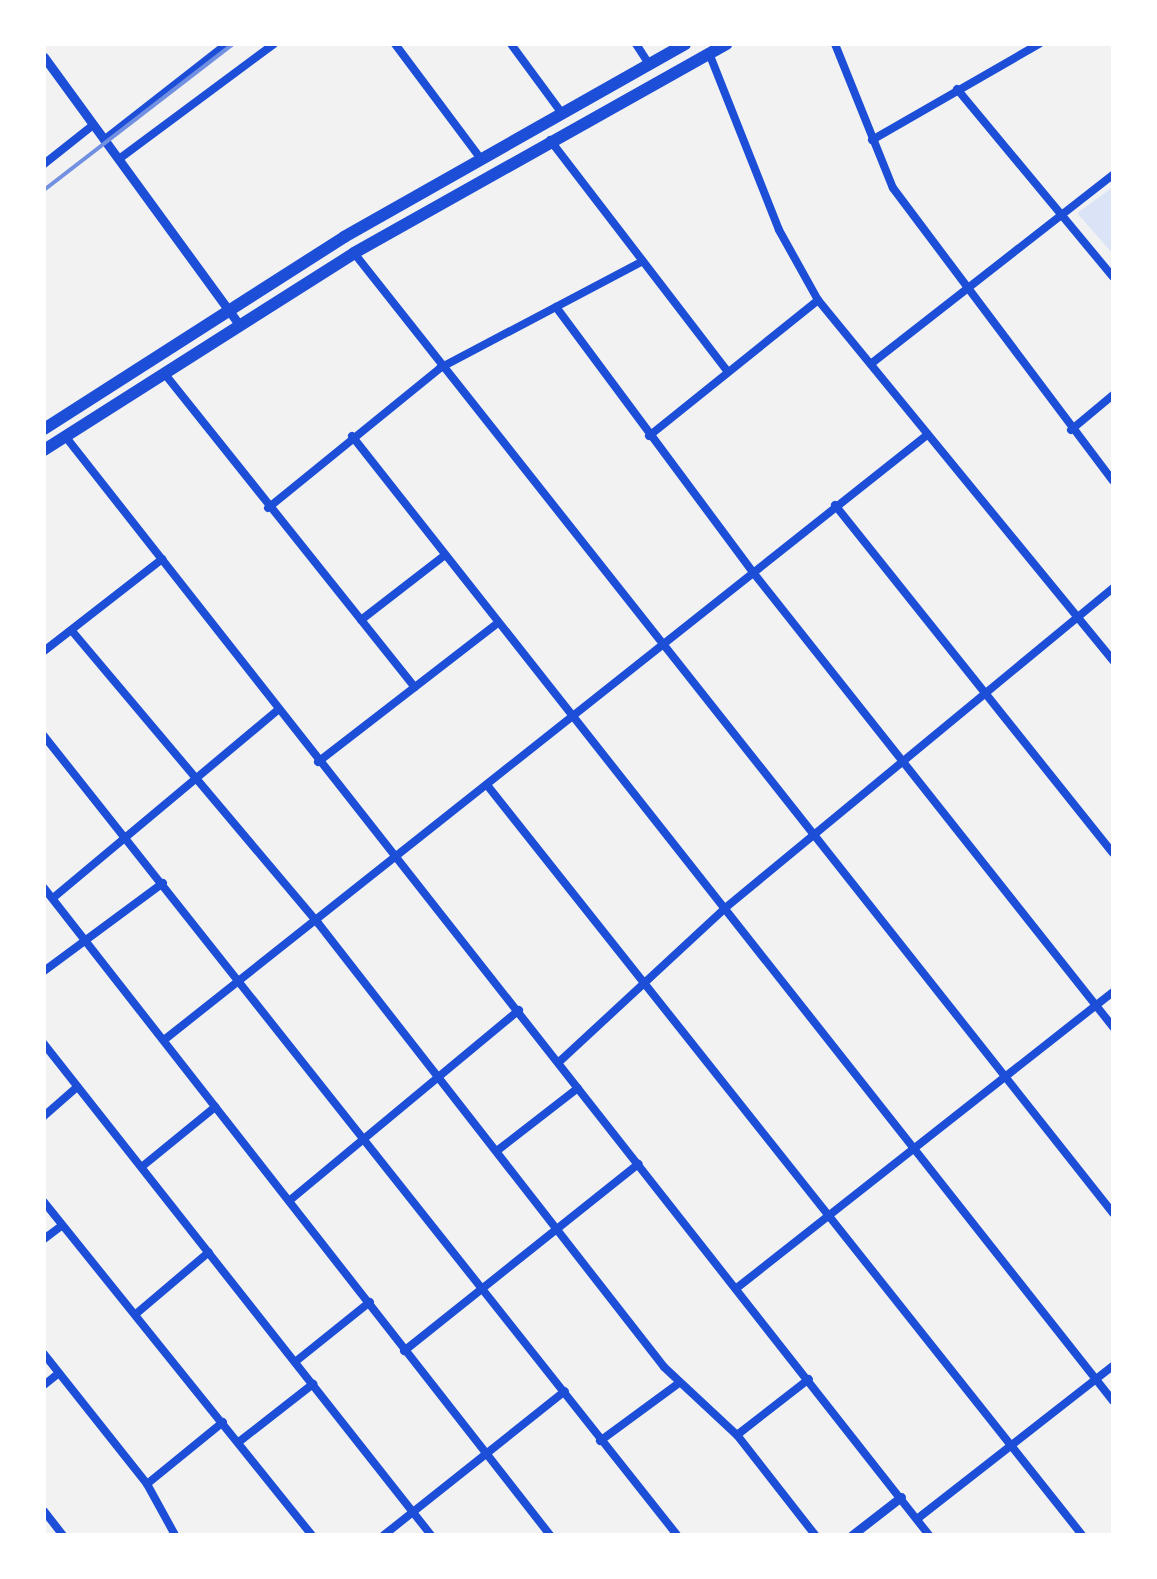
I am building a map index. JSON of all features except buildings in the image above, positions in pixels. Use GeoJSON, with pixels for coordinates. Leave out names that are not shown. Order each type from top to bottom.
{"type":"FeatureCollection","features":[{"type":"Feature","properties":{"kind":"highway"},"geometry":{"type":"LineString","coordinates":[[44,429],[230,310],[481,159],[685,44]]}},
{"type":"Feature","properties":{"kind":"highway"},"geometry":{"type":"LineString","coordinates":[[44,450],[354,253],[549,140],[726,44]]}},
{"type":"Feature","properties":{"kind":"street"},"geometry":{"type":"LineString","coordinates":[[104,140],[227,44]]}},
{"type":"Feature","properties":{"kind":"street"},"geometry":{"type":"LineString","coordinates":[[119,159],[274,44]]}},
{"type":"Feature","properties":{"kind":"street"},"geometry":{"type":"LineString","coordinates":[[395,44],[481,159]]}},
{"type":"Feature","properties":{"kind":"street"},"geometry":{"type":"LineString","coordinates":[[511,44],[561,112]]}},
{"type":"Feature","properties":{"kind":"street"},"geometry":{"type":"LineString","coordinates":[[636,44],[649,64]]}},
{"type":"Feature","properties":{"kind":"street"},"geometry":{"type":"LineString","coordinates":[[835,44],[893,188],[1071,430],[1113,481]]}},
{"type":"Feature","properties":{"kind":"street"},"geometry":{"type":"LineString","coordinates":[[872,140],[1039,44]]}},
{"type":"Feature","properties":{"kind":"street"},"geometry":{"type":"LineString","coordinates":[[709,53],[779,230],[818,300],[1113,661]]}},
{"type":"Feature","properties":{"kind":"street"},"geometry":{"type":"LineString","coordinates":[[44,57],[239,324]]}},
{"type":"Feature","properties":{"kind":"street"},"geometry":{"type":"LineString","coordinates":[[957,89],[1113,277]]}},
{"type":"Feature","properties":{"kind":"street"},"geometry":{"type":"LineString","coordinates":[[44,164],[93,125]]}},
{"type":"Feature","properties":{"kind":"street"},"geometry":{"type":"LineString","coordinates":[[549,140],[727,371]]}},
{"type":"Feature","properties":{"kind":"street"},"geometry":{"type":"LineString","coordinates":[[872,363],[1113,175]]}},
{"type":"Feature","properties":{"kind":"street"},"geometry":{"type":"LineString","coordinates":[[354,253],[440,368],[813,836],[1009,1076],[1113,1213]]}},
{"type":"Feature","properties":{"kind":"street"},"geometry":{"type":"LineString","coordinates":[[268,508],[352,436],[440,368],[643,261]]}},
{"type":"Feature","properties":{"kind":"street"},"geometry":{"type":"LineString","coordinates":[[649,436],[818,300]]}},
{"type":"Feature","properties":{"kind":"street"},"geometry":{"type":"LineString","coordinates":[[556,307],[752,571],[1113,1027]]}},
{"type":"Feature","properties":{"kind":"street"},"geometry":{"type":"LineString","coordinates":[[164,373],[268,508],[415,687]]}},
{"type":"Feature","properties":{"kind":"street"},"geometry":{"type":"LineString","coordinates":[[1071,430],[1113,395]]}},
{"type":"Feature","properties":{"kind":"street"},"geometry":{"type":"LineString","coordinates":[[164,1040],[242,984],[318,923],[395,854],[571,720],[752,571],[927,435]]}},
{"type":"Feature","properties":{"kind":"street"},"geometry":{"type":"LineString","coordinates":[[65,436],[318,762],[395,854],[738,1287],[929,1535]]}},
{"type":"Feature","properties":{"kind":"street"},"geometry":{"type":"LineString","coordinates":[[352,436],[571,720],[917,1148],[1113,1401]]}},
{"type":"Feature","properties":{"kind":"street"},"geometry":{"type":"LineString","coordinates":[[835,505],[991,696],[1113,853]]}},
{"type":"Feature","properties":{"kind":"street"},"geometry":{"type":"LineString","coordinates":[[361,620],[445,555]]}},
{"type":"Feature","properties":{"kind":"street"},"geometry":{"type":"LineString","coordinates":[[44,651],[162,559]]}},
{"type":"Feature","properties":{"kind":"street"},"geometry":{"type":"LineString","coordinates":[[559,1062],[724,909],[903,761],[991,696],[1113,588]]}},
{"type":"Feature","properties":{"kind":"street"},"geometry":{"type":"LineString","coordinates":[[318,762],[498,623]]}},
{"type":"Feature","properties":{"kind":"street"},"geometry":{"type":"LineString","coordinates":[[72,631],[199,775],[439,1074],[679,1383],[737,1435],[815,1535]]}},
{"type":"Feature","properties":{"kind":"street"},"geometry":{"type":"LineString","coordinates":[[53,898],[278,710]]}},
{"type":"Feature","properties":{"kind":"street"},"geometry":{"type":"LineString","coordinates":[[44,736],[677,1535]]}},
{"type":"Feature","properties":{"kind":"street"},"geometry":{"type":"LineString","coordinates":[[487,785],[1082,1535]]}},
{"type":"Feature","properties":{"kind":"street"},"geometry":{"type":"LineString","coordinates":[[44,971],[163,883]]}},
{"type":"Feature","properties":{"kind":"street"},"geometry":{"type":"LineString","coordinates":[[44,888],[550,1535]]}},
{"type":"Feature","properties":{"kind":"street"},"geometry":{"type":"LineString","coordinates":[[738,1287],[1113,992]]}},
{"type":"Feature","properties":{"kind":"street"},"geometry":{"type":"LineString","coordinates":[[289,1201],[362,1135],[519,1010]]}},
{"type":"Feature","properties":{"kind":"street"},"geometry":{"type":"LineString","coordinates":[[44,1044],[144,1165],[431,1535]]}},
{"type":"Feature","properties":{"kind":"street"},"geometry":{"type":"LineString","coordinates":[[44,1116],[77,1087]]}},
{"type":"Feature","properties":{"kind":"street"},"geometry":{"type":"LineString","coordinates":[[498,1150],[578,1088]]}},
{"type":"Feature","properties":{"kind":"street"},"geometry":{"type":"LineString","coordinates":[[144,1165],[215,1107]]}},
{"type":"Feature","properties":{"kind":"street"},"geometry":{"type":"LineString","coordinates":[[404,1351],[638,1164]]}},
{"type":"Feature","properties":{"kind":"street"},"geometry":{"type":"LineString","coordinates":[[44,1202],[137,1313],[312,1535]]}},
{"type":"Feature","properties":{"kind":"street"},"geometry":{"type":"LineString","coordinates":[[44,1239],[61,1226]]}},
{"type":"Feature","properties":{"kind":"street"},"geometry":{"type":"LineString","coordinates":[[137,1313],[209,1252]]}},
{"type":"Feature","properties":{"kind":"street"},"geometry":{"type":"LineString","coordinates":[[295,1362],[370,1302]]}},
{"type":"Feature","properties":{"kind":"street"},"geometry":{"type":"LineString","coordinates":[[44,1354],[147,1484],[175,1535]]}},
{"type":"Feature","properties":{"kind":"street"},"geometry":{"type":"LineString","coordinates":[[917,1519],[1113,1366]]}},
{"type":"Feature","properties":{"kind":"street"},"geometry":{"type":"LineString","coordinates":[[44,1385],[59,1373]]}},
{"type":"Feature","properties":{"kind":"street"},"geometry":{"type":"LineString","coordinates":[[737,1435],[809,1379]]}},
{"type":"Feature","properties":{"kind":"street"},"geometry":{"type":"LineString","coordinates":[[600,1441],[679,1383]]}},
{"type":"Feature","properties":{"kind":"street"},"geometry":{"type":"LineString","coordinates":[[240,1441],[313,1384]]}},
{"type":"Feature","properties":{"kind":"street"},"geometry":{"type":"LineString","coordinates":[[384,1535],[486,1457],[565,1391]]}},
{"type":"Feature","properties":{"kind":"street"},"geometry":{"type":"LineString","coordinates":[[147,1484],[223,1422]]}},
{"type":"Feature","properties":{"kind":"street"},"geometry":{"type":"LineString","coordinates":[[852,1535],[901,1497]]}},
{"type":"Feature","properties":{"kind":"street"},"geometry":{"type":"LineString","coordinates":[[44,1511],[63,1535]]}},
{"type":"Feature","properties":{"kind":"shaded area"},"geometry":{"type":"Polygon","coordinates":[[[1113,187],[1113,254],[1077,213],[1113,187]]]}},
{"type":"Feature","properties":{"kind":"railway"},"geometry":{"type":"LineString","coordinates":[[44,190],[233,44]]}}]}
